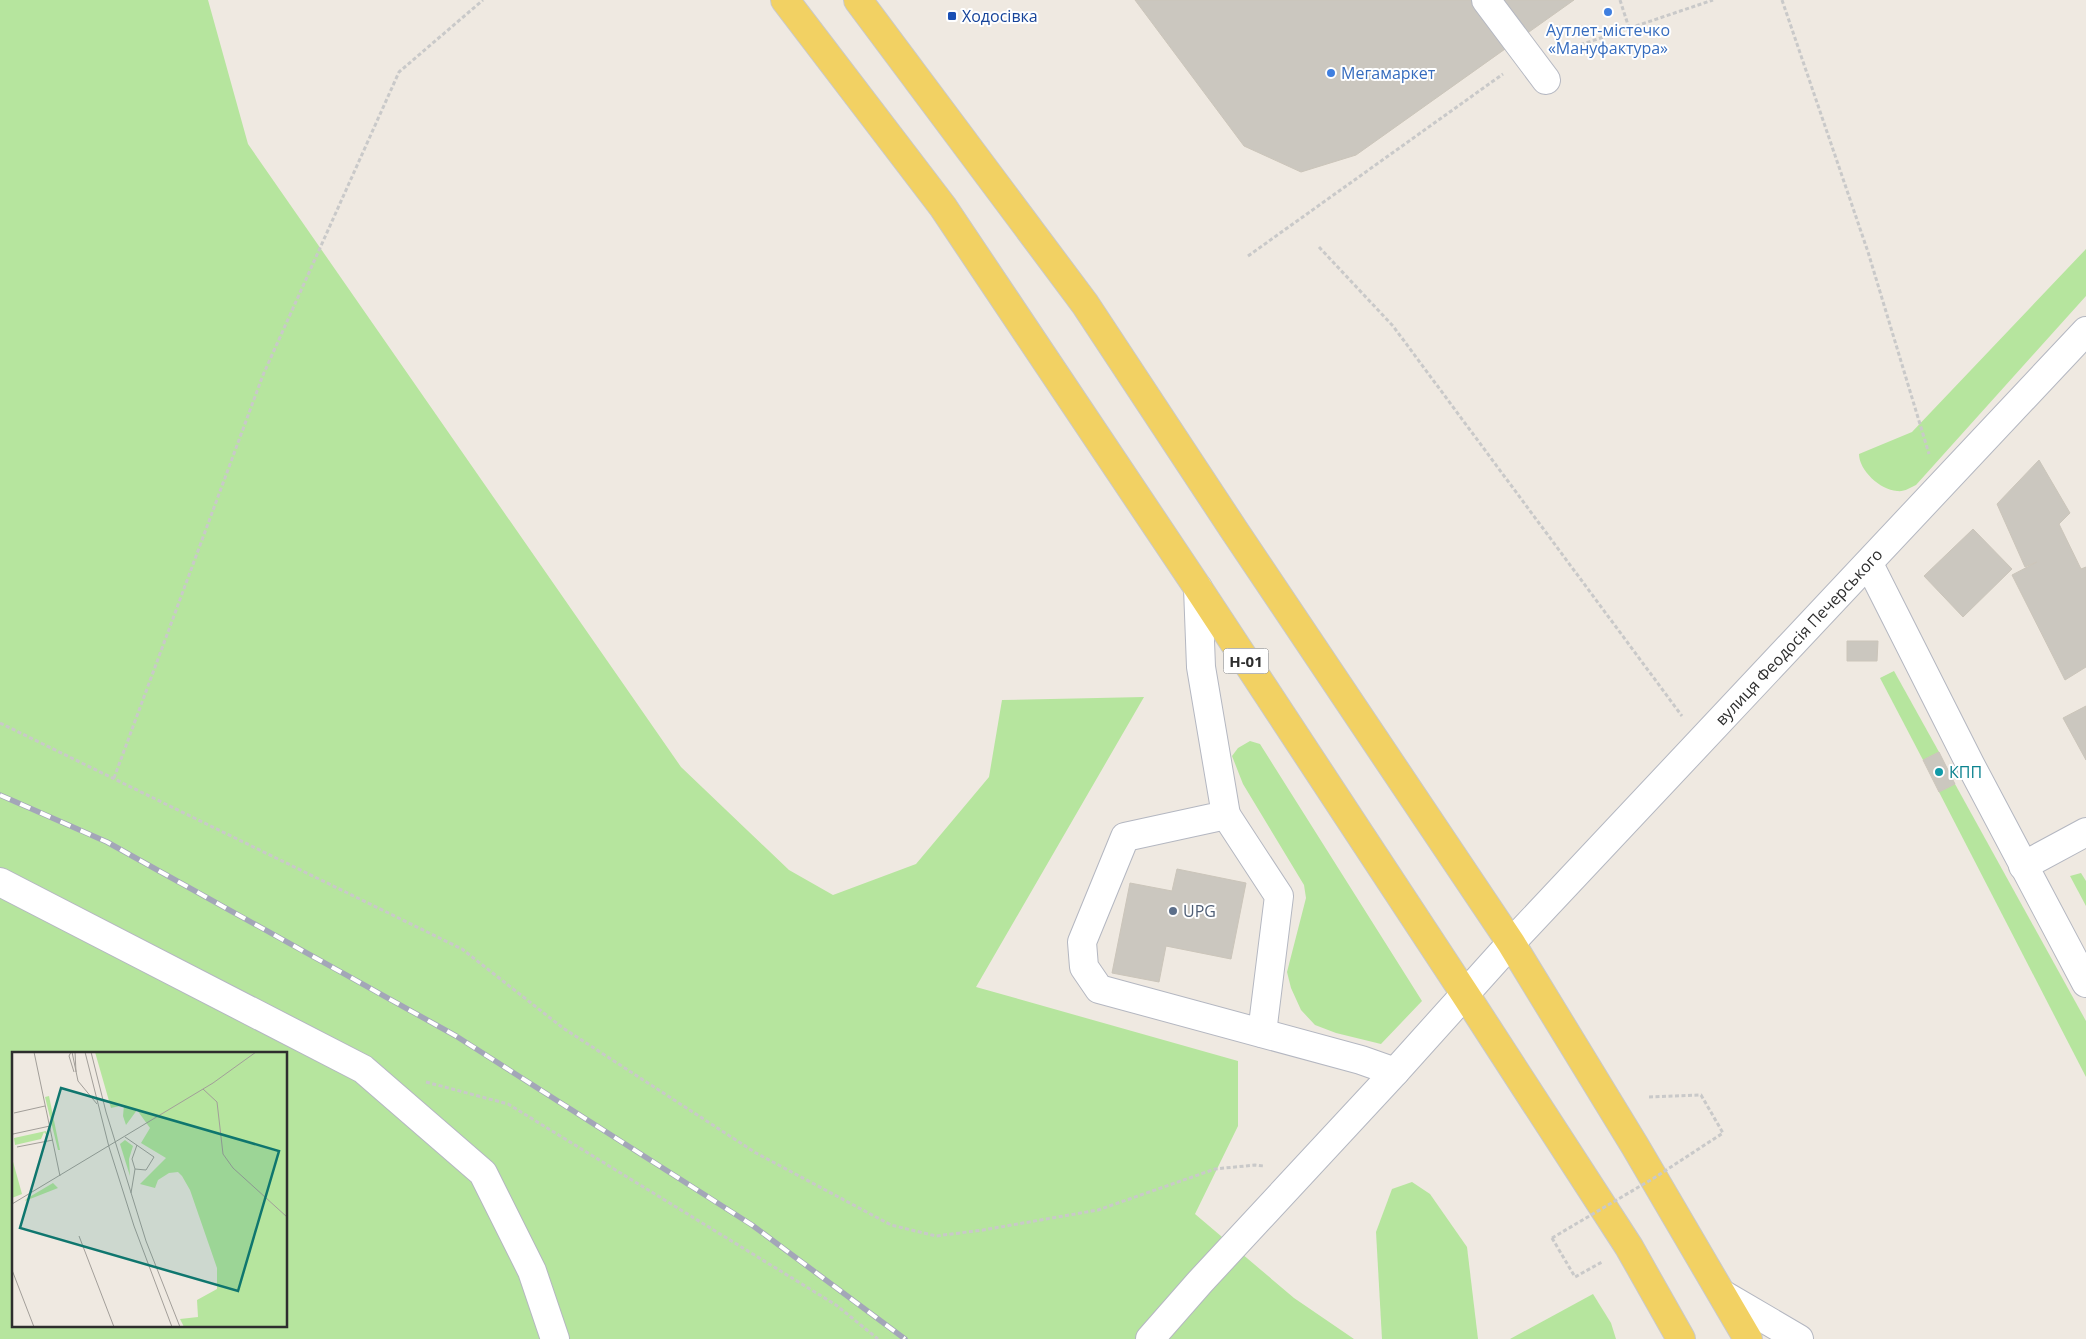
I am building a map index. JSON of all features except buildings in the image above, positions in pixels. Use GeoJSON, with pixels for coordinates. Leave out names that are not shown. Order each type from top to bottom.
{"type":"FeatureCollection","features":[{"type":"Feature","properties":{"kind":"main road","name":"Н-01"},"geometry":{"type":"LineString","coordinates":[[785,0],[943,207],[1198,588],[1466,994],[1629,1247],[1681,1339]]}},
{"type":"Feature","properties":{"kind":"main road"},"geometry":{"type":"LineString","coordinates":[[858,0],[1085,304],[1239,538],[1511,942],[1724,1295],[1748,1339]]}},
{"type":"Feature","properties":{"kind":"street"},"geometry":{"type":"LineString","coordinates":[[1486,0],[1539,71]]}},
{"type":"Feature","properties":{"kind":"street","name":"вулиця Феодосія Печерського"},"geometry":{"type":"LineString","coordinates":[[1150,1339],[1466,994],[1511,942],[1870,564],[2086,331]]}},
{"type":"Feature","properties":{"kind":"street"},"geometry":{"type":"LineString","coordinates":[[1870,564],[2023,866],[2086,982]]}},
{"type":"Feature","properties":{"kind":"street"},"geometry":{"type":"LineString","coordinates":[[1198,588],[1200,667],[1226,815],[1279,896],[1262,1033]]}},
{"type":"Feature","properties":{"kind":"street"},"geometry":{"type":"LineString","coordinates":[[1226,815],[1125,837],[1082,942],[1084,967],[1099,989],[1360,1060],[1395,1072]]}},
{"type":"Feature","properties":{"kind":"street"},"geometry":{"type":"LineString","coordinates":[[2023,866],[2086,832]]}},
{"type":"Feature","properties":{"kind":"street"},"geometry":{"type":"LineString","coordinates":[[0,882],[363,1069],[483,1173],[532,1271],[555,1339]]}},
{"type":"Feature","properties":{"kind":"street"},"geometry":{"type":"LineString","coordinates":[[1724,1295],[1799,1339]]}},
{"type":"Feature","properties":{"kind":"path"},"geometry":{"type":"LineString","coordinates":[[114,778],[263,375],[398,72],[483,0]]}},
{"type":"Feature","properties":{"kind":"path"},"geometry":{"type":"LineString","coordinates":[[1620,0],[1629,28]]}},
{"type":"Feature","properties":{"kind":"path"},"geometry":{"type":"LineString","coordinates":[[1248,256],[1510,68],[1539,71],[1629,28],[1713,0]]}},
{"type":"Feature","properties":{"kind":"path"},"geometry":{"type":"LineString","coordinates":[[1782,0],[1868,252],[1934,469],[1945,482]]}},
{"type":"Feature","properties":{"kind":"path"},"geometry":{"type":"LineString","coordinates":[[1319,247],[1393,326],[1701,742]]}},
{"type":"Feature","properties":{"kind":"path"},"geometry":{"type":"LineString","coordinates":[[0,723],[462,949],[563,1028],[756,1153],[891,1224],[936,1236],[983,1230],[1098,1210],[1215,1169],[1255,1165],[1303,1170]]}},
{"type":"Feature","properties":{"kind":"path"},"geometry":{"type":"LineString","coordinates":[[389,1092],[428,1081],[508,1104],[836,1305],[878,1339]]}},
{"type":"Feature","properties":{"kind":"path"},"geometry":{"type":"LineString","coordinates":[[1629,1247],[1575,1277],[1552,1238],[1654,1178],[1723,1134],[1701,1095],[1649,1097]]}},
{"type":"Feature","properties":{"kind":"green space"},"geometry":{"type":"Polygon","coordinates":[[[0,0],[208,0],[248,144],[681,767],[789,870],[833,895],[916,864],[989,777],[1002,700],[1144,697],[976,987],[1238,1061],[1238,1126],[1195,1214],[1294,1298],[1354,1339],[0,1339],[0,0]]]}},
{"type":"Feature","properties":{"kind":"green space"},"geometry":{"type":"Polygon","coordinates":[[[2086,249],[2086,296],[1916,485],[1900,491],[1890,490],[1872,478],[1863,466],[1859,454],[1912,432],[2086,249]]]}},
{"type":"Feature","properties":{"kind":"green space"},"geometry":{"type":"Polygon","coordinates":[[[1894,671],[1939,752],[1923,760],[1880,678],[1894,671]]]}},
{"type":"Feature","properties":{"kind":"green space"},"geometry":{"type":"Polygon","coordinates":[[[1250,741],[1260,744],[1422,1001],[1381,1044],[1336,1033],[1315,1025],[1301,1010],[1291,988],[1287,972],[1306,898],[1304,885],[1243,784],[1232,756],[1238,748],[1250,741]]]}},
{"type":"Feature","properties":{"kind":"green space"},"geometry":{"type":"Polygon","coordinates":[[[1955,784],[2086,1021],[2086,1077],[1939,792],[1955,784]]]}},
{"type":"Feature","properties":{"kind":"green space"},"geometry":{"type":"Polygon","coordinates":[[[2081,873],[2086,881],[2086,906],[2070,876],[2081,873]]]}},
{"type":"Feature","properties":{"kind":"green space"},"geometry":{"type":"Polygon","coordinates":[[[1412,1182],[1430,1194],[1467,1247],[1478,1339],[1382,1339],[1376,1232],[1392,1189],[1412,1182]]]}},
{"type":"Feature","properties":{"kind":"green space"},"geometry":{"type":"Polygon","coordinates":[[[1593,1294],[1611,1323],[1616,1339],[1510,1339],[1593,1294]]]}},
{"type":"Feature","properties":{"kind":"railway"},"geometry":{"type":"LineString","coordinates":[[0,795],[107,842],[456,1036],[752,1225],[905,1339]]}},
{"type":"Feature","properties":{"kind":"place","name":"Аутлет-містечко «Мануфактура»"},"geometry":{"type":"Point","coordinates":[1608,12]}},
{"type":"Feature","properties":{"kind":"place","name":"Ходосівка"},"geometry":{"type":"Point","coordinates":[952,16]}},
{"type":"Feature","properties":{"kind":"place","name":"Мегамаркет"},"geometry":{"type":"Point","coordinates":[1331,73]}},
{"type":"Feature","properties":{"kind":"place","name":"КПП"},"geometry":{"type":"Point","coordinates":[1939,772]}},
{"type":"Feature","properties":{"kind":"place","name":"UPG"},"geometry":{"type":"Point","coordinates":[1173,911]}}]}
